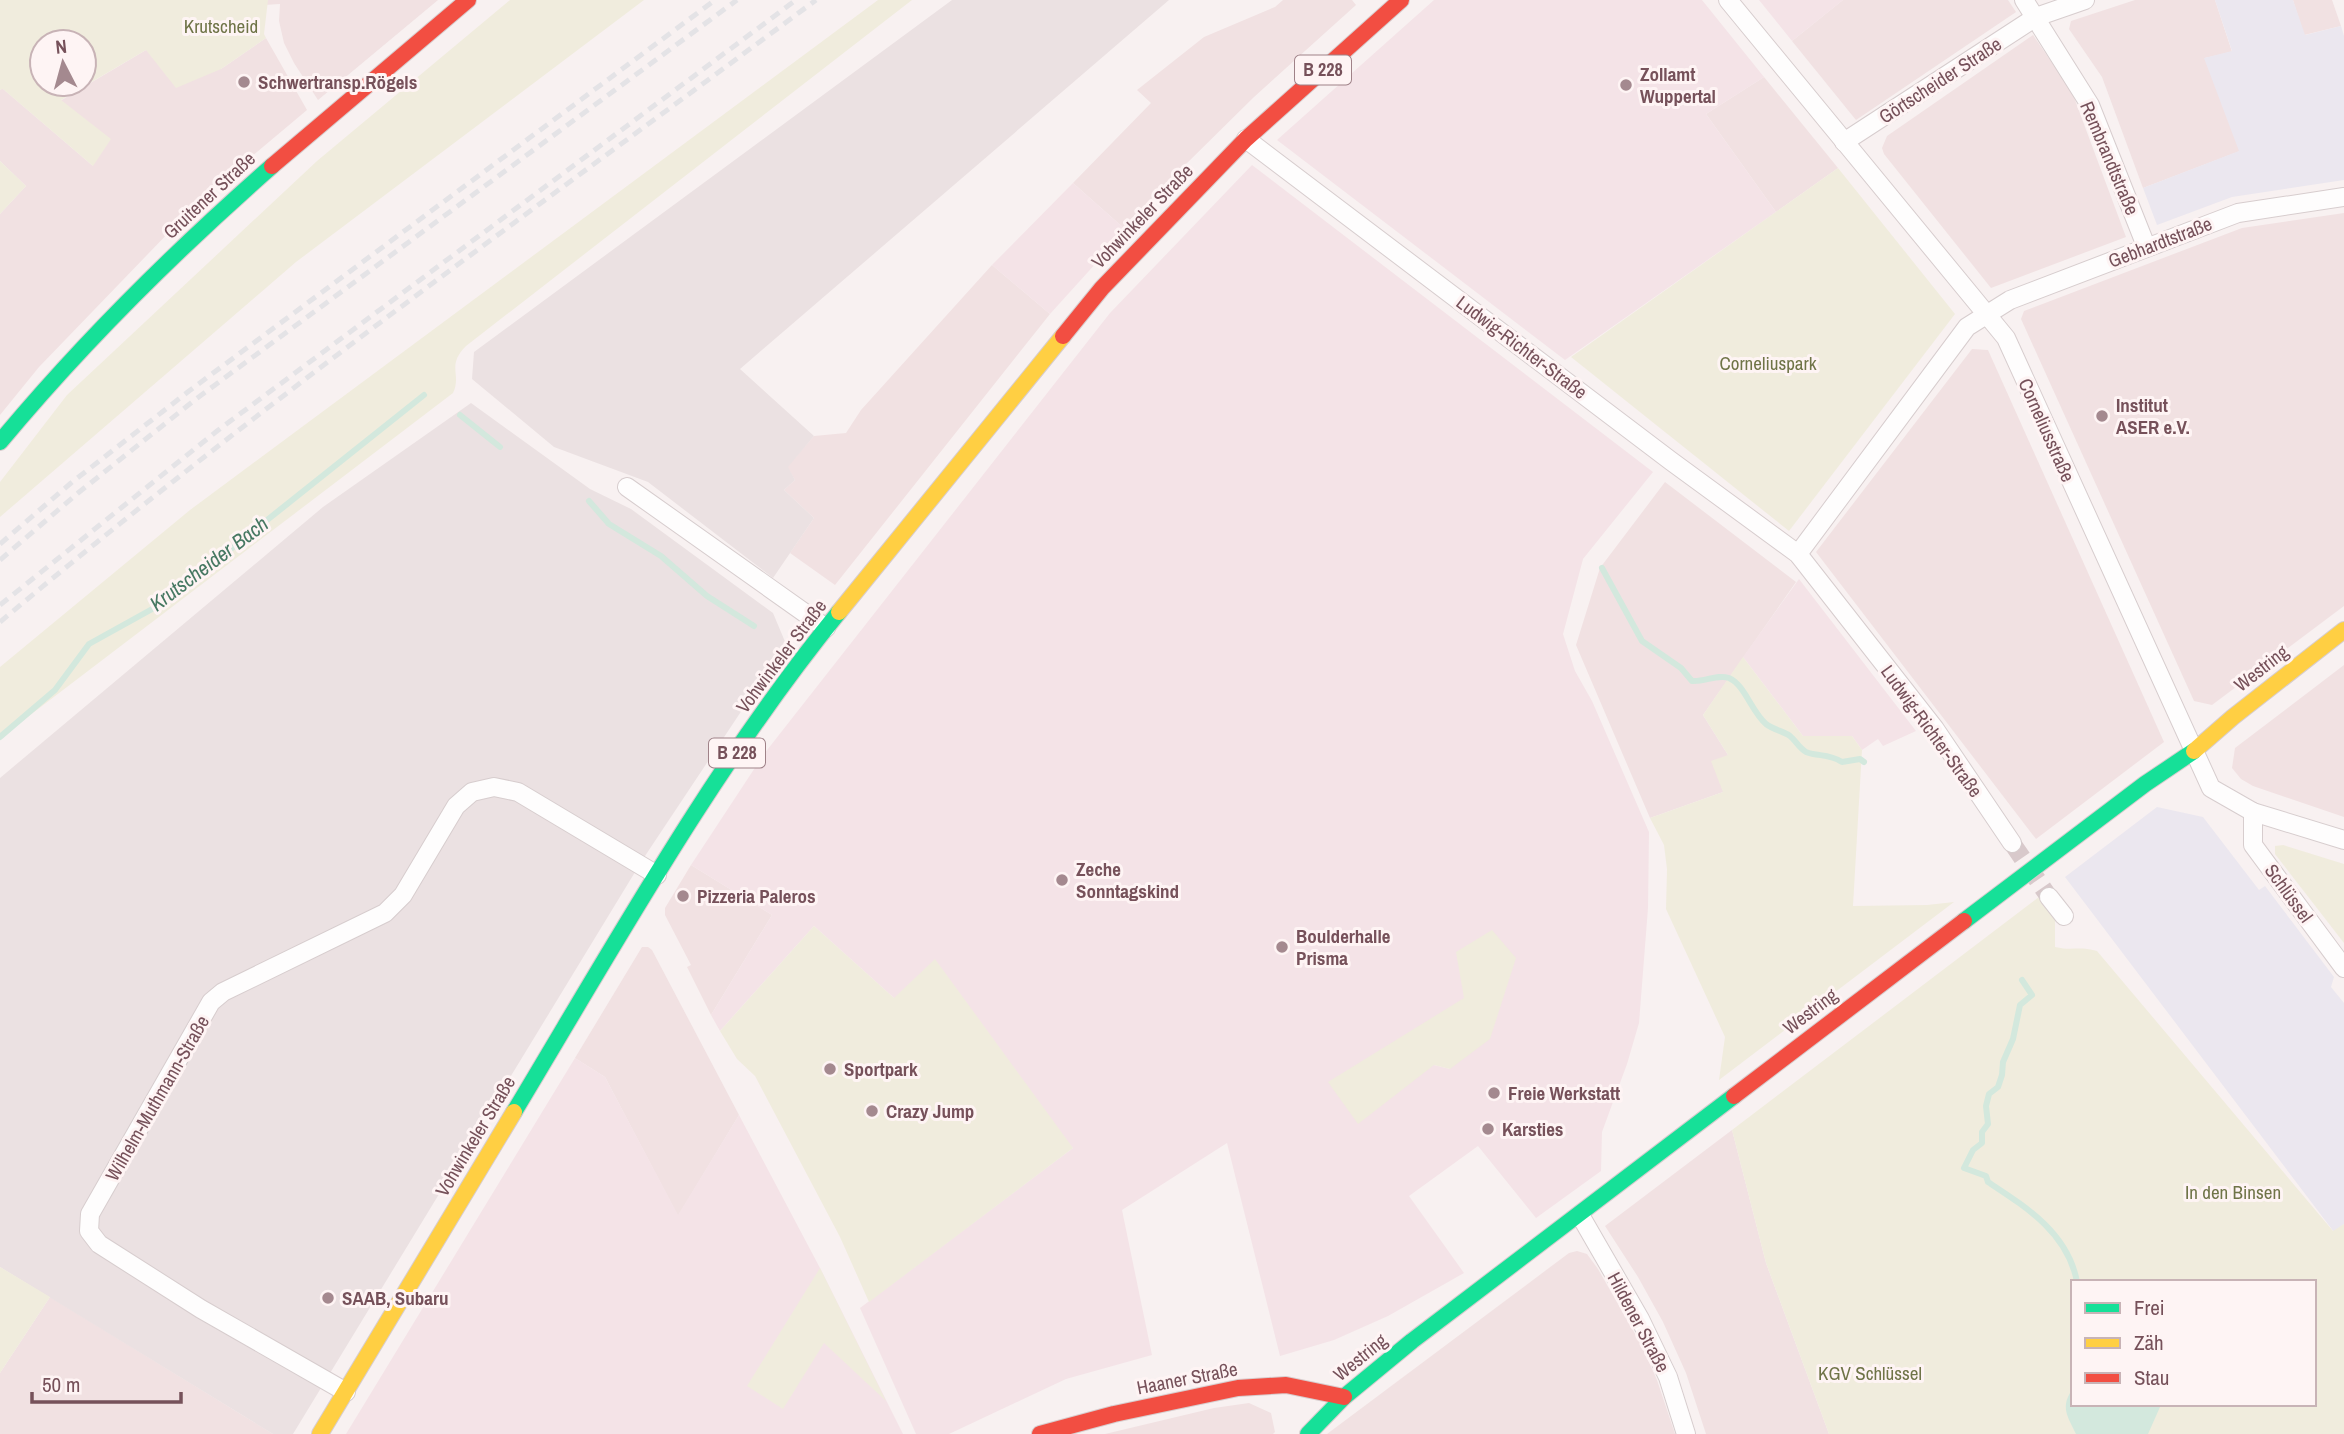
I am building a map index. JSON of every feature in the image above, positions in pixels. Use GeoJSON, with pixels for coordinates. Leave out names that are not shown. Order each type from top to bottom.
{"type":"FeatureCollection","features":[{"type":"Feature","properties":{"kind":"main road","name":"Gruitener Straße"},"geometry":{"type":"LineString","coordinates":[[0,442],[40,391],[130,298],[232,200],[468,0]]}},
{"type":"Feature","properties":{"kind":"main road","name":"Vohwinkeler Straße"},"geometry":{"type":"LineString","coordinates":[[320,1434],[657,875],[749,734],[826,628],[1102,288],[1246,139],[1401,0]]}},
{"type":"Feature","properties":{"kind":"main road","name":"Westring"},"geometry":{"type":"LineString","coordinates":[[1308,1434],[1344,1396],[1412,1341],[2113,808],[2194,751],[2233,716],[2344,630]]}},
{"type":"Feature","properties":{"kind":"main road","name":"Haaner Straße"},"geometry":{"type":"LineString","coordinates":[[1040,1434],[1147,1407],[1252,1386],[1288,1385],[1344,1396]]}},
{"type":"Feature","properties":{"kind":"street","name":"Corneliusstraße"},"geometry":{"type":"LineString","coordinates":[[1728,0],[2006,338],[2211,788],[2253,812],[2344,840]]}},
{"type":"Feature","properties":{"kind":"street","name":"Rembrandtstraße"},"geometry":{"type":"LineString","coordinates":[[2024,0],[2090,105],[2146,246]]}},
{"type":"Feature","properties":{"kind":"street","name":"Görtscheider Straße"},"geometry":{"type":"LineString","coordinates":[[1844,142],[2036,17],[2085,0]]}},
{"type":"Feature","properties":{"kind":"street","name":"Ludwig-Richter-Straße"},"geometry":{"type":"LineString","coordinates":[[1246,139],[1798,554],[1935,729],[2012,843]]}},
{"type":"Feature","properties":{"kind":"street","name":"Gebhardtstraße"},"geometry":{"type":"LineString","coordinates":[[1985,315],[2010,300],[2238,213],[2344,197]]}},
{"type":"Feature","properties":{"kind":"street"},"geometry":{"type":"LineString","coordinates":[[1798,554],[1967,327],[1985,315]]}},
{"type":"Feature","properties":{"kind":"street"},"geometry":{"type":"LineString","coordinates":[[626,487],[826,628]]}},
{"type":"Feature","properties":{"kind":"street","name":"Wilhelm-Muthmann-Straße"},"geometry":{"type":"LineString","coordinates":[[346,1392],[190,1301],[99,1244],[89,1231],[90,1214],[211,1002],[223,992],[385,913],[403,895],[456,806],[472,792],[494,787],[518,792],[657,875]]}},
{"type":"Feature","properties":{"kind":"street","name":"Schlüssel"},"geometry":{"type":"LineString","coordinates":[[2253,812],[2253,845],[2344,968]]}},
{"type":"Feature","properties":{"kind":"street"},"geometry":{"type":"LineString","coordinates":[[2049,897],[2064,916]]}},
{"type":"Feature","properties":{"kind":"street","name":"Hildener Straße"},"geometry":{"type":"LineString","coordinates":[[1580,1215],[1668,1377],[1686,1434]]}},
{"type":"Feature","properties":{"kind":"shaded area"},"geometry":{"type":"Polygon","coordinates":[[[265,0],[438,0],[318,100],[284,43],[279,21],[280,4],[264,5],[265,0]]]}},
{"type":"Feature","properties":{"kind":"shaded area"},"geometry":{"type":"Polygon","coordinates":[[[952,0],[1169,0],[740,369],[814,436],[788,467],[795,480],[784,490],[814,518],[773,578],[648,482],[554,447],[472,379],[474,352],[952,0]]]}},
{"type":"Feature","properties":{"kind":"shaded area"},"geometry":{"type":"Polygon","coordinates":[[[1283,0],[1352,0],[1356,5],[1254,97],[1181,169],[1126,230],[1073,183],[1151,103],[1137,90],[1204,37],[1275,7],[1283,0]]]}},
{"type":"Feature","properties":{"kind":"shaded area"},"geometry":{"type":"Polygon","coordinates":[[[1434,0],[1702,0],[1764,77],[1706,114],[1776,212],[1565,360],[1277,140],[1434,0]]]}},
{"type":"Feature","properties":{"kind":"shaded area"},"geometry":{"type":"Polygon","coordinates":[[[1759,0],[1843,0],[1792,41],[1759,0]]]}},
{"type":"Feature","properties":{"kind":"shaded area"},"geometry":{"type":"Polygon","coordinates":[[[1843,0],[2008,0],[2016,12],[1856,120],[1792,41],[1843,0]]]}},
{"type":"Feature","properties":{"kind":"shaded area"},"geometry":{"type":"Polygon","coordinates":[[[2135,0],[2215,0],[2232,52],[2205,58],[2240,151],[2143,188],[2102,77],[2069,29],[2071,21],[2135,0]]]}},
{"type":"Feature","properties":{"kind":"shaded area"},"geometry":{"type":"Polygon","coordinates":[[[2215,0],[2293,0],[2305,35],[2341,26],[2344,36],[2344,180],[2232,197],[2157,225],[2143,188],[2239,151],[2204,58],[2232,51],[2215,0]]]}},
{"type":"Feature","properties":{"kind":"shaded area"},"geometry":{"type":"Polygon","coordinates":[[[2293,0],[2332,0],[2341,26],[2304,35],[2293,0]]]}},
{"type":"Feature","properties":{"kind":"shaded area"},"geometry":{"type":"Polygon","coordinates":[[[2033,35],[2072,92],[2126,237],[1991,288],[1884,154],[1882,148],[1887,136],[2033,35]]]}},
{"type":"Feature","properties":{"kind":"shaded area"},"geometry":{"type":"Polygon","coordinates":[[[266,38],[307,110],[201,199],[39,367],[0,415],[0,214],[26,186],[0,161],[0,90],[2,88],[93,166],[60,101],[65,98],[98,98],[98,78],[146,50],[221,69],[266,38]]]}},
{"type":"Feature","properties":{"kind":"shaded area"},"geometry":{"type":"Polygon","coordinates":[[[1764,77],[1838,168],[1776,212],[1706,114],[1764,77]]]}},
{"type":"Feature","properties":{"kind":"shaded area"},"geometry":{"type":"Polygon","coordinates":[[[1252,165],[1653,472],[1583,559],[1563,634],[1575,671],[1592,701],[1649,832],[1648,908],[1639,1023],[1602,1132],[1601,1171],[1536,1218],[1478,1146],[1409,1196],[1464,1273],[1388,1316],[1334,1340],[1280,1356],[1227,1143],[1122,1210],[1152,1355],[1066,1379],[949,1434],[916,1434],[860,1308],[1073,1148],[894,998],[814,926],[720,1031],[711,1015],[772,915],[691,865],[764,754],[1110,313],[1252,165]],[[1464,998],[1434,1065],[1450,1069],[1464,998]]]}},
{"type":"Feature","properties":{"kind":"shaded area"},"geometry":{"type":"Polygon","coordinates":[[[1073,183],[1126,230],[1050,314],[992,265],[1073,183]]]}},
{"type":"Feature","properties":{"kind":"shaded area"},"geometry":{"type":"Polygon","coordinates":[[[2344,213],[2344,606],[2212,705],[2194,701],[2021,319],[2024,311],[2242,228],[2344,213]]]}},
{"type":"Feature","properties":{"kind":"shaded area"},"geometry":{"type":"Polygon","coordinates":[[[992,265],[1050,314],[835,585],[790,553],[814,518],[784,490],[795,480],[787,467],[814,436],[846,433],[861,410],[992,265]]]}},
{"type":"Feature","properties":{"kind":"shaded area"},"geometry":{"type":"Polygon","coordinates":[[[1972,349],[1988,350],[2164,742],[2036,839],[1816,552],[1972,349]]]}},
{"type":"Feature","properties":{"kind":"shaded area"},"geometry":{"type":"Polygon","coordinates":[[[471,403],[590,489],[631,509],[773,613],[786,644],[643,859],[293,1434],[273,1434],[0,1267],[0,778],[323,507],[471,403]]]}},
{"type":"Feature","properties":{"kind":"shaded area"},"geometry":{"type":"Polygon","coordinates":[[[1665,482],[1796,582],[1703,715],[1728,755],[1723,792],[1650,818],[1576,645],[1600,568],[1665,482]]]}},
{"type":"Feature","properties":{"kind":"shaded area"},"geometry":{"type":"Polygon","coordinates":[[[1799,579],[1916,731],[1883,746],[1878,739],[1862,750],[1852,736],[1803,736],[1743,657],[1799,579]]]}},
{"type":"Feature","properties":{"kind":"shaded area"},"geometry":{"type":"Polygon","coordinates":[[[2344,665],[2344,817],[2253,786],[2241,779],[2232,768],[2235,748],[2344,665]]]}},
{"type":"Feature","properties":{"kind":"shaded area"},"geometry":{"type":"Polygon","coordinates":[[[2157,807],[2203,817],[2259,890],[2265,886],[2334,977],[2331,987],[2344,1003],[2344,1224],[2334,1232],[2065,877],[2157,807]]]}},
{"type":"Feature","properties":{"kind":"shaded area"},"geometry":{"type":"Polygon","coordinates":[[[691,865],[772,915],[711,1015],[687,967],[691,965],[665,915],[665,908],[691,865]]]}},
{"type":"Feature","properties":{"kind":"shaded area"},"geometry":{"type":"Polygon","coordinates":[[[642,947],[652,950],[739,1115],[678,1216],[605,1077],[575,1058],[642,947]]]}},
{"type":"Feature","properties":{"kind":"shaded area"},"geometry":{"type":"Polygon","coordinates":[[[575,1058],[605,1077],[678,1215],[739,1115],[903,1434],[346,1434],[575,1058]]]}},
{"type":"Feature","properties":{"kind":"shaded area"},"geometry":{"type":"Polygon","coordinates":[[[1732,1130],[1766,1263],[1829,1434],[1706,1434],[1686,1373],[1663,1322],[1605,1226],[1732,1130]]]}},
{"type":"Feature","properties":{"kind":"shaded area"},"geometry":{"type":"Polygon","coordinates":[[[1577,1251],[1587,1254],[1598,1269],[1642,1346],[1657,1380],[1675,1434],[1327,1434],[1569,1253],[1577,1251]]]}},
{"type":"Feature","properties":{"kind":"shaded area"},"geometry":{"type":"Polygon","coordinates":[[[50,1297],[273,1434],[0,1434],[0,1373],[50,1297]]]}},
{"type":"Feature","properties":{"kind":"shaded area"},"geometry":{"type":"Polygon","coordinates":[[[2071,1392],[2071,1406],[2160,1407],[2148,1434],[2076,1434],[2066,1406],[2071,1392]]]}},
{"type":"Feature","properties":{"kind":"shaded area"},"geometry":{"type":"Polygon","coordinates":[[[1249,1403],[1271,1413],[1275,1432],[1273,1434],[1105,1434],[1214,1408],[1249,1403]]]}},
{"type":"Feature","properties":{"kind":"green space","name":"Krutscheid"},"geometry":{"type":"Polygon","coordinates":[[[0,0],[268,0],[264,34],[266,38],[221,69],[176,88],[146,50],[98,78],[98,28],[28,28],[28,98],[64,98],[61,100],[111,139],[93,166],[3,89],[0,90],[0,0]]]}},
{"type":"Feature","properties":{"kind":"green space"},"geometry":{"type":"Polygon","coordinates":[[[510,0],[644,0],[296,262],[0,517],[0,482],[67,395],[317,161],[510,0]]]}},
{"type":"Feature","properties":{"kind":"green space"},"geometry":{"type":"Polygon","coordinates":[[[878,0],[912,0],[466,346],[455,365],[453,393],[0,738],[0,667],[190,510],[878,0]]]}},
{"type":"Feature","properties":{"kind":"green space"},"geometry":{"type":"Polygon","coordinates":[[[0,161],[26,186],[0,214],[0,161]]]}},
{"type":"Feature","properties":{"kind":"green space","name":"Corneliuspark"},"geometry":{"type":"Polygon","coordinates":[[[1838,168],[1955,314],[1789,531],[1571,357],[1838,168]]]}},
{"type":"Feature","properties":{"kind":"green space"},"geometry":{"type":"Polygon","coordinates":[[[1743,657],[1803,736],[1852,736],[1862,750],[1853,906],[1954,902],[1719,1080],[1725,1037],[1666,909],[1667,869],[1664,845],[1650,818],[1723,792],[1711,761],[1728,755],[1703,715],[1743,657]]]}},
{"type":"Feature","properties":{"kind":"green space"},"geometry":{"type":"Polygon","coordinates":[[[2283,845],[2344,864],[2344,943],[2275,854],[2275,846],[2283,845]]]}},
{"type":"Feature","properties":{"kind":"green space"},"geometry":{"type":"Polygon","coordinates":[[[2039,897],[2055,918],[2055,947],[2097,951],[2333,1231],[2344,1224],[2344,1434],[1829,1434],[1766,1263],[1732,1130],[2039,897]]]}},
{"type":"Feature","properties":{"kind":"green space"},"geometry":{"type":"Polygon","coordinates":[[[814,926],[894,998],[935,959],[1073,1148],[869,1302],[840,1237],[755,1076],[737,1059],[720,1031],[814,926]]]}},
{"type":"Feature","properties":{"kind":"green space"},"geometry":{"type":"Polygon","coordinates":[[[1492,930],[1516,958],[1490,1039],[1450,1069],[1434,1065],[1358,1124],[1328,1082],[1464,998],[1456,952],[1492,930]]]}},
{"type":"Feature","properties":{"kind":"green space"},"geometry":{"type":"Polygon","coordinates":[[[0,1267],[50,1297],[0,1373],[0,1267]]]}},
{"type":"Feature","properties":{"kind":"green space"},"geometry":{"type":"Polygon","coordinates":[[[820,1268],[886,1401],[824,1343],[783,1409],[747,1386],[820,1268]]]}},
{"type":"Feature","properties":{"kind":"waterway","name":"Krutscheider Bach"},"geometry":{"type":"LineString","coordinates":[[0,737],[55,690],[89,644],[163,603],[424,395]]}},
{"type":"Feature","properties":{"kind":"waterway","name":"Krutscheider Bach"},"geometry":{"type":"LineString","coordinates":[[460,415],[500,447]]}},
{"type":"Feature","properties":{"kind":"waterway","name":"Krutscheider Bach"},"geometry":{"type":"LineString","coordinates":[[589,501],[609,524],[661,556],[707,596],[754,626]]}},
{"type":"Feature","properties":{"kind":"waterway","name":"Krutscheider Bach"},"geometry":{"type":"LineString","coordinates":[[1602,568],[1642,641],[1681,668],[1692,681],[1729,678],[1735,681],[1766,724],[1790,736],[1801,749],[1842,762],[1860,759],[1864,762]]}},
{"type":"Feature","properties":{"kind":"waterway","name":"Krutscheider Bach"},"geometry":{"type":"LineString","coordinates":[[2022,980],[2032,995],[2020,1005],[1998,1087],[1989,1094],[1986,1106],[1988,1124],[1982,1132],[1982,1143],[1973,1150],[1964,1168],[1986,1176],[1988,1182],[2043,1223],[2065,1249],[2076,1280]]}},
{"type":"Feature","properties":{"kind":"tunnel"},"geometry":{"type":"LineString","coordinates":[[2012,843],[2049,897]]}},
{"type":"Feature","properties":{"kind":"railway"},"geometry":{"type":"LineString","coordinates":[[0,544],[71,483],[189,391],[715,0]]}},
{"type":"Feature","properties":{"kind":"railway"},"geometry":{"type":"LineString","coordinates":[[0,560],[78,493],[196,399],[737,0]]}},
{"type":"Feature","properties":{"kind":"railway"},"geometry":{"type":"LineString","coordinates":[[0,605],[217,431],[796,0]]}},
{"type":"Feature","properties":{"kind":"railway"},"geometry":{"type":"LineString","coordinates":[[0,622],[99,540],[301,382],[816,0]]}},
{"type":"Feature","properties":{"kind":"traffic: fast"},"geometry":{"type":"LineString","coordinates":[[0,442],[64,368],[130,299],[272,166]]}},
{"type":"Feature","properties":{"kind":"traffic: fast"},"geometry":{"type":"LineString","coordinates":[[514,1112],[708,793],[794,670],[839,612]]}},
{"type":"Feature","properties":{"kind":"traffic: fast"},"geometry":{"type":"LineString","coordinates":[[1964,921],[2145,784],[2194,751]]}},
{"type":"Feature","properties":{"kind":"traffic: fast"},"geometry":{"type":"LineString","coordinates":[[1308,1434],[1344,1397],[1412,1341],[1734,1096]]}},
{"type":"Feature","properties":{"kind":"traffic: slow"},"geometry":{"type":"LineString","coordinates":[[839,612],[1063,336]]}},
{"type":"Feature","properties":{"kind":"traffic: slow"},"geometry":{"type":"LineString","coordinates":[[2194,751],[2344,630]]}},
{"type":"Feature","properties":{"kind":"traffic: slow"},"geometry":{"type":"LineString","coordinates":[[320,1434],[514,1112]]}},
{"type":"Feature","properties":{"kind":"traffic: jam"},"geometry":{"type":"LineString","coordinates":[[272,166],[468,0]]}},
{"type":"Feature","properties":{"kind":"traffic: jam"},"geometry":{"type":"LineString","coordinates":[[1063,336],[1102,288],[1246,139],[1401,0]]}},
{"type":"Feature","properties":{"kind":"traffic: jam"},"geometry":{"type":"LineString","coordinates":[[1734,1096],[1964,921]]}},
{"type":"Feature","properties":{"kind":"traffic: jam"},"geometry":{"type":"LineString","coordinates":[[1040,1434],[1114,1414],[1238,1388],[1286,1385],[1344,1397]]}},
{"type":"Feature","properties":{"kind":"place","name":"Schwertransp.Rögels"},"geometry":{"type":"Point","coordinates":[244,82]}},
{"type":"Feature","properties":{"kind":"place","name":"Zollamt Wuppertal"},"geometry":{"type":"Point","coordinates":[1626,85]}},
{"type":"Feature","properties":{"kind":"place","name":"Institut ASER e.V."},"geometry":{"type":"Point","coordinates":[2102,416]}},
{"type":"Feature","properties":{"kind":"place","name":"Zeche Sonntagskind"},"geometry":{"type":"Point","coordinates":[1062,880]}},
{"type":"Feature","properties":{"kind":"place","name":"Pizzeria Paleros"},"geometry":{"type":"Point","coordinates":[683,896]}},
{"type":"Feature","properties":{"kind":"place","name":"Boulderhalle Prisma"},"geometry":{"type":"Point","coordinates":[1282,947]}},
{"type":"Feature","properties":{"kind":"place","name":"Sportpark"},"geometry":{"type":"Point","coordinates":[830,1069]}},
{"type":"Feature","properties":{"kind":"place","name":"Freie Werkstatt"},"geometry":{"type":"Point","coordinates":[1494,1093]}},
{"type":"Feature","properties":{"kind":"place","name":"Crazy Jump"},"geometry":{"type":"Point","coordinates":[872,1111]}},
{"type":"Feature","properties":{"kind":"place","name":"Karsties"},"geometry":{"type":"Point","coordinates":[1488,1129]}},
{"type":"Feature","properties":{"kind":"place","name":"SAAB, Subaru"},"geometry":{"type":"Point","coordinates":[328,1298]}},
{"type":"Feature","properties":{"kind":"park label","name":"In den Binsen"},"geometry":{"type":"Point","coordinates":[2233,1192]}},
{"type":"Feature","properties":{"kind":"park label","name":"KGV Schlüssel"},"geometry":{"type":"Point","coordinates":[1870,1373]}}]}
